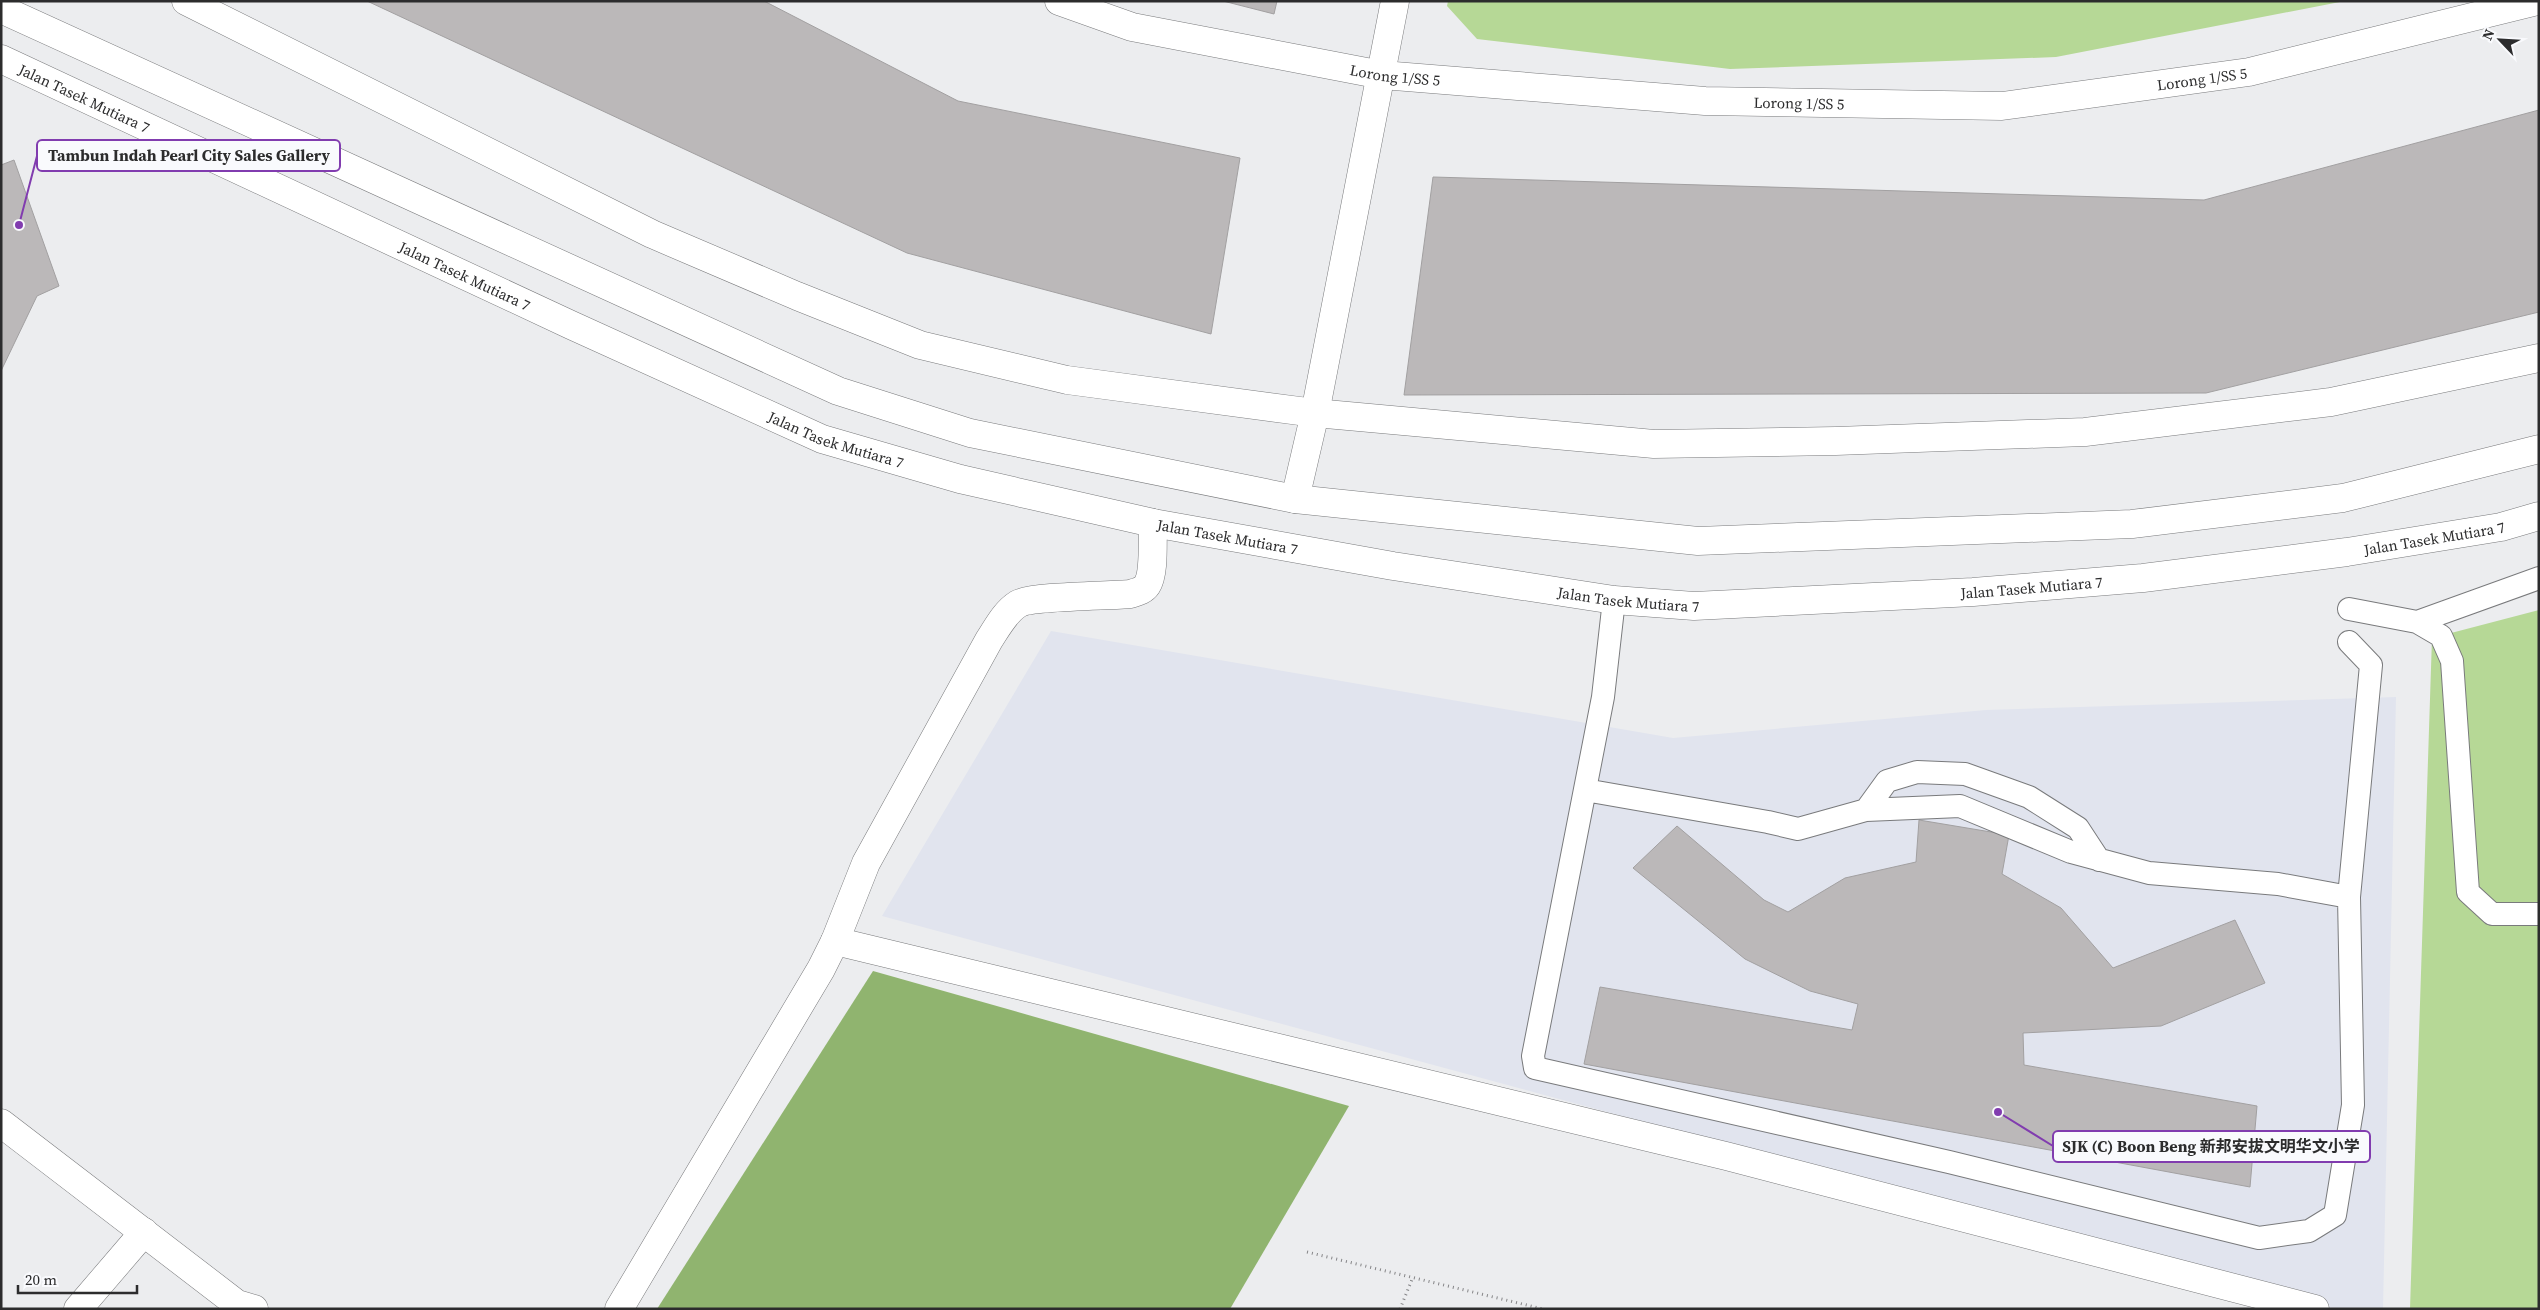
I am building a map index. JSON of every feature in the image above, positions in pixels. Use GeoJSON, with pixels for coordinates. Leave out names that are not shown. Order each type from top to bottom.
{"type":"FeatureCollection","features":[{"type":"Feature","properties":{"kind":"street"},"geometry":{"type":"LineString","coordinates":[[186,1],[652,234],[797,296],[920,344],[1067,380],[1315,413],[1654,444],[1836,441],[2085,432],[2332,402],[2539,358]]}},
{"type":"Feature","properties":{"kind":"street","name":"Lorong 1/SS 5"},"geometry":{"type":"LineString","coordinates":[[1059,1],[1132,27],[1382,75],[1704,102],[2002,106],[2249,72],[2537,1]]}},
{"type":"Feature","properties":{"kind":"street"},"geometry":{"type":"LineString","coordinates":[[1295,499],[1315,413],[1395,1]]}},
{"type":"Feature","properties":{"kind":"street"},"geometry":{"type":"LineString","coordinates":[[2,9],[838,390],[970,433],[1295,499],[1698,541],[2132,524],[2343,498],[2539,449]]}},
{"type":"Feature","properties":{"kind":"street","name":"Jalan Tasek Mutiara 7"},"geometry":{"type":"LineString","coordinates":[[1,59],[571,325],[822,439],[960,479],[1153,523],[1393,566],[1614,600],[1694,606],[1973,592],[2143,578],[2347,552],[2501,527],[2539,516]]}},
{"type":"Feature","properties":{"kind":"street"},"geometry":{"type":"LineString","coordinates":[[619,1309],[821,969],[835,941],[866,864],[989,640],[1006,615],[1019,603],[1040,599],[1101,596],[1141,591],[1147,586],[1151,575],[1153,523]]}},
{"type":"Feature","properties":{"kind":"street"},"geometry":{"type":"LineString","coordinates":[[835,941],[1726,1156],[2315,1309]]}},
{"type":"Feature","properties":{"kind":"street"},"geometry":{"type":"LineString","coordinates":[[1,1123],[237,1304],[254,1309]]}},
{"type":"Feature","properties":{"kind":"street"},"geometry":{"type":"LineString","coordinates":[[78,1309],[144,1232]]}},
{"type":"Feature","properties":{"kind":"lane"},"geometry":{"type":"LineString","coordinates":[[2416,622],[2539,578]]}},
{"type":"Feature","properties":{"kind":"lane"},"geometry":{"type":"LineString","coordinates":[[1614,600],[1603,697],[1533,1056],[1535,1068],[1949,1162],[2259,1238],[2309,1231],[2335,1214],[2353,1105],[2350,897],[2371,665],[2350,642]]}},
{"type":"Feature","properties":{"kind":"lane"},"geometry":{"type":"LineString","coordinates":[[2349,608],[2416,622],[2441,636],[2452,661],[2468,892],[2492,914],[2539,914]]}},
{"type":"Feature","properties":{"kind":"lane"},"geometry":{"type":"LineString","coordinates":[[1866,810],[1887,781],[1917,772],[1965,774],[2029,797],[2078,828],[2099,860]]}},
{"type":"Feature","properties":{"kind":"lane"},"geometry":{"type":"LineString","coordinates":[[1586,790],[1798,829],[1866,810],[1960,806],[2071,852],[2149,874],[2278,884],[2350,897]]}},
{"type":"Feature","properties":{"kind":"path"},"geometry":{"type":"LineString","coordinates":[[1307,1252],[1543,1309]]}},
{"type":"Feature","properties":{"kind":"path"},"geometry":{"type":"LineString","coordinates":[[1400,1309],[1413,1277]]}},
{"type":"Feature","properties":{"kind":"shaded area"},"geometry":{"type":"Polygon","coordinates":[[[1051,631],[1673,738],[1986,710],[2396,697],[2383,1309],[2336,1309],[882,916],[1051,631]]]}},
{"type":"Feature","properties":{"kind":"green space"},"geometry":{"type":"Polygon","coordinates":[[[1448,1],[2345,1],[2056,57],[1730,69],[1477,39],[1447,6],[1448,1]]]}},
{"type":"Feature","properties":{"kind":"green space"},"geometry":{"type":"Polygon","coordinates":[[[2539,610],[2539,1309],[2410,1309],[2432,638],[2539,610]]]}},
{"type":"Feature","properties":{"kind":"green space"},"geometry":{"type":"Polygon","coordinates":[[[873,971],[1349,1106],[1230,1309],[657,1309],[873,971]]]}},
{"type":"Feature","properties":{"kind":"building"},"geometry":{"type":"Polygon","coordinates":[[[367,1],[764,1],[958,101],[1240,158],[1211,334],[907,253],[367,1]]]}},
{"type":"Feature","properties":{"kind":"building"},"geometry":{"type":"Polygon","coordinates":[[[1223,1],[1277,1],[1274,14],[1223,1]]]}},
{"type":"Feature","properties":{"kind":"building"},"geometry":{"type":"Polygon","coordinates":[[[2539,110],[2539,312],[2206,393],[1404,395],[1433,177],[2204,200],[2539,110]]]}},
{"type":"Feature","properties":{"kind":"building"},"geometry":{"type":"Polygon","coordinates":[[[14,160],[59,286],[37,296],[1,371],[1,165],[14,160]]]}},
{"type":"Feature","properties":{"kind":"building"},"geometry":{"type":"Polygon","coordinates":[[[1919,820],[2009,835],[2002,874],[2061,908],[2113,968],[2235,920],[2265,983],[2161,1026],[2023,1033],[2024,1065],[2257,1106],[2250,1187],[1584,1064],[1600,987],[1852,1030],[1858,1004],[1810,991],[1745,959],[1633,868],[1677,826],[1764,900],[1788,912],[1845,878],[1916,862],[1919,820]]]}},
{"type":"Feature","properties":{"kind":"place","name":"Tambun Indah Pearl City Sales Gallery"},"geometry":{"type":"Point","coordinates":[19,225]}},
{"type":"Feature","properties":{"kind":"place","name":"SJK (C) Boon Beng 新邦安拔文明华文小学"},"geometry":{"type":"Point","coordinates":[1998,1112]}}]}
